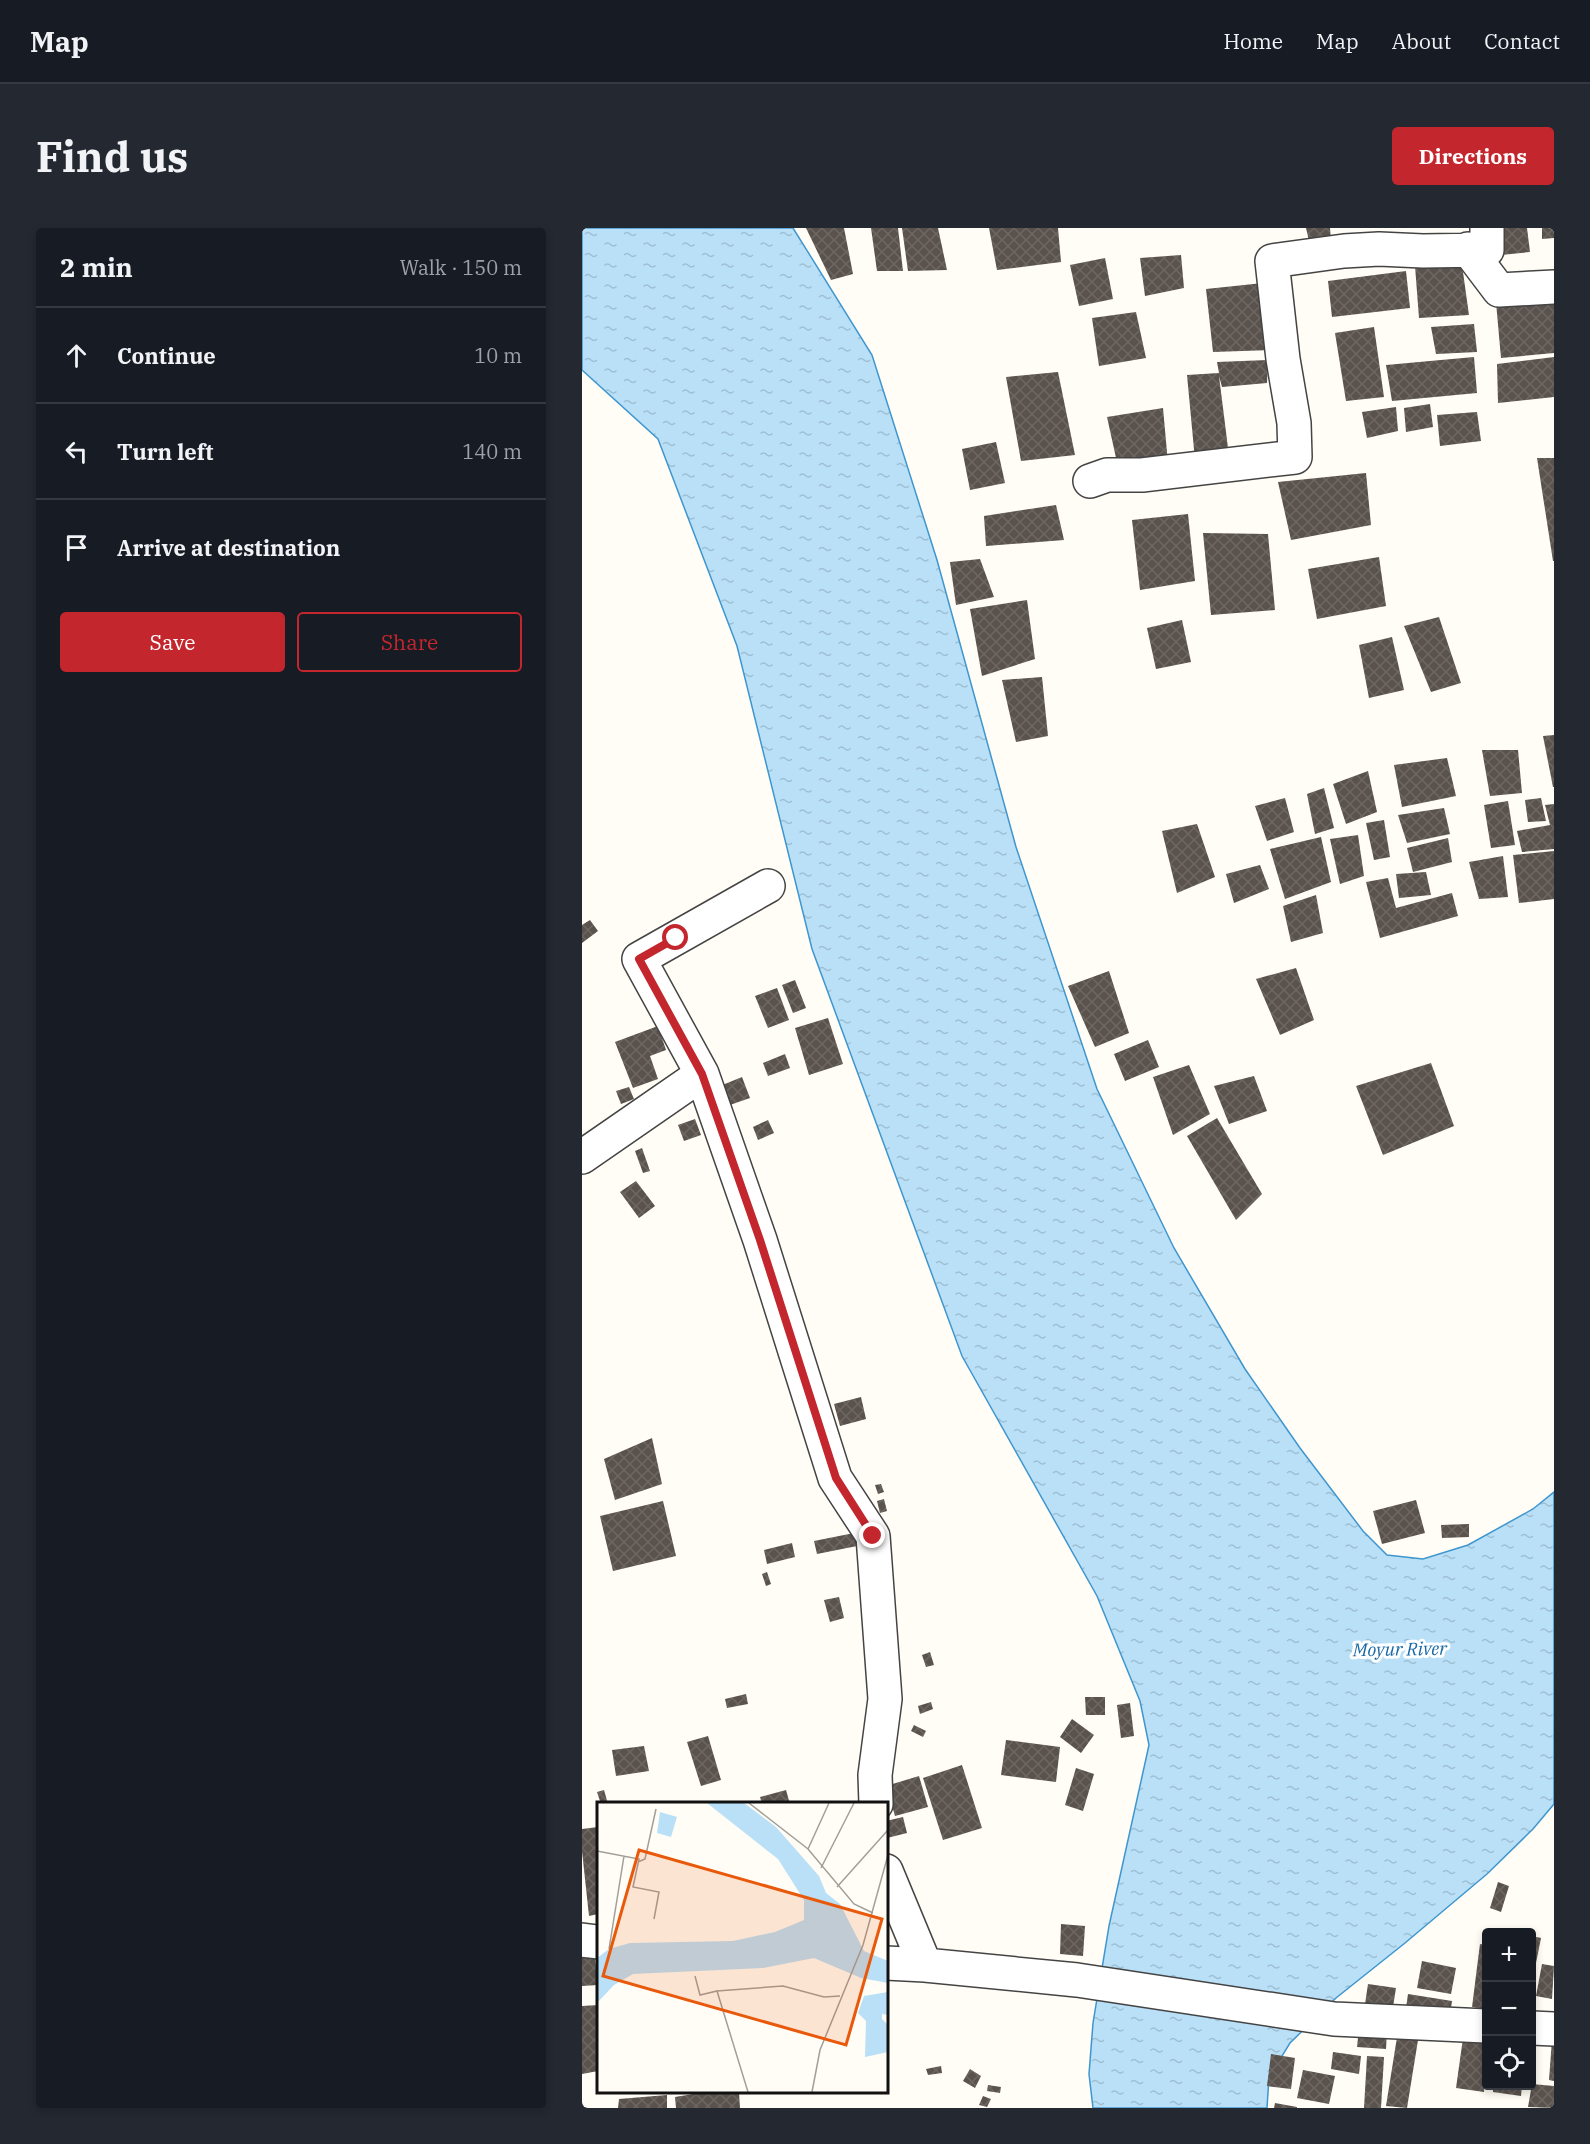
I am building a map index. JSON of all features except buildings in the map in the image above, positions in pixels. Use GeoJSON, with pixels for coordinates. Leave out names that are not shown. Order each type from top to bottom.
{"type":"FeatureCollection","features":[{"type":"Feature","properties":{"kind":"street"},"geometry":{"type":"LineString","coordinates":[[1090,481],[1107,475],[1143,475],[1295,458],[1294,423],[1283,359],[1272,261],[1344,251],[1379,249],[1423,251],[1477,239],[1498,290],[1554,287]]}},
{"type":"Feature","properties":{"kind":"street"},"geometry":{"type":"LineString","coordinates":[[768,886],[639,959],[702,1074],[760,1240],[836,1478],[873,1536],[885,1699],[875,1775],[876,1802]]}},
{"type":"Feature","properties":{"kind":"street"},"geometry":{"type":"LineString","coordinates":[[582,1158],[702,1074]]}},
{"type":"Feature","properties":{"kind":"street"},"geometry":{"type":"LineString","coordinates":[[888,1875],[925,1965]]}},
{"type":"Feature","properties":{"kind":"street"},"geometry":{"type":"LineString","coordinates":[[582,1940],[597,1942]]}},
{"type":"Feature","properties":{"kind":"street"},"geometry":{"type":"LineString","coordinates":[[888,1963],[1077,1980],[1334,2019],[1482,2026]]}},
{"type":"Feature","properties":{"kind":"street"},"geometry":{"type":"LineString","coordinates":[[1536,2028],[1554,2029]]}},
{"type":"Feature","properties":{"kind":"water","name":"Moyur River"},"geometry":{"type":"Polygon","coordinates":[[[582,228],[793,228],[872,355],[937,560],[1016,847],[1097,1089],[1174,1248],[1245,1369],[1300,1448],[1363,1531],[1387,1555],[1423,1559],[1468,1545],[1533,1509],[1554,1492],[1554,1804],[1533,1829],[1487,1874],[1336,1998],[1290,2043],[1269,2077],[1267,2108],[1093,2108],[1089,2074],[1093,2023],[1109,1926],[1149,1745],[1140,1701],[1097,1596],[962,1356],[812,949],[737,646],[658,439],[582,370],[582,228]]]}},
{"type":"Feature","properties":{"kind":"route"},"geometry":{"type":"LineString","coordinates":[[676,938],[639,959],[702,1074],[760,1240],[836,1478],[873,1536]]}}]}
